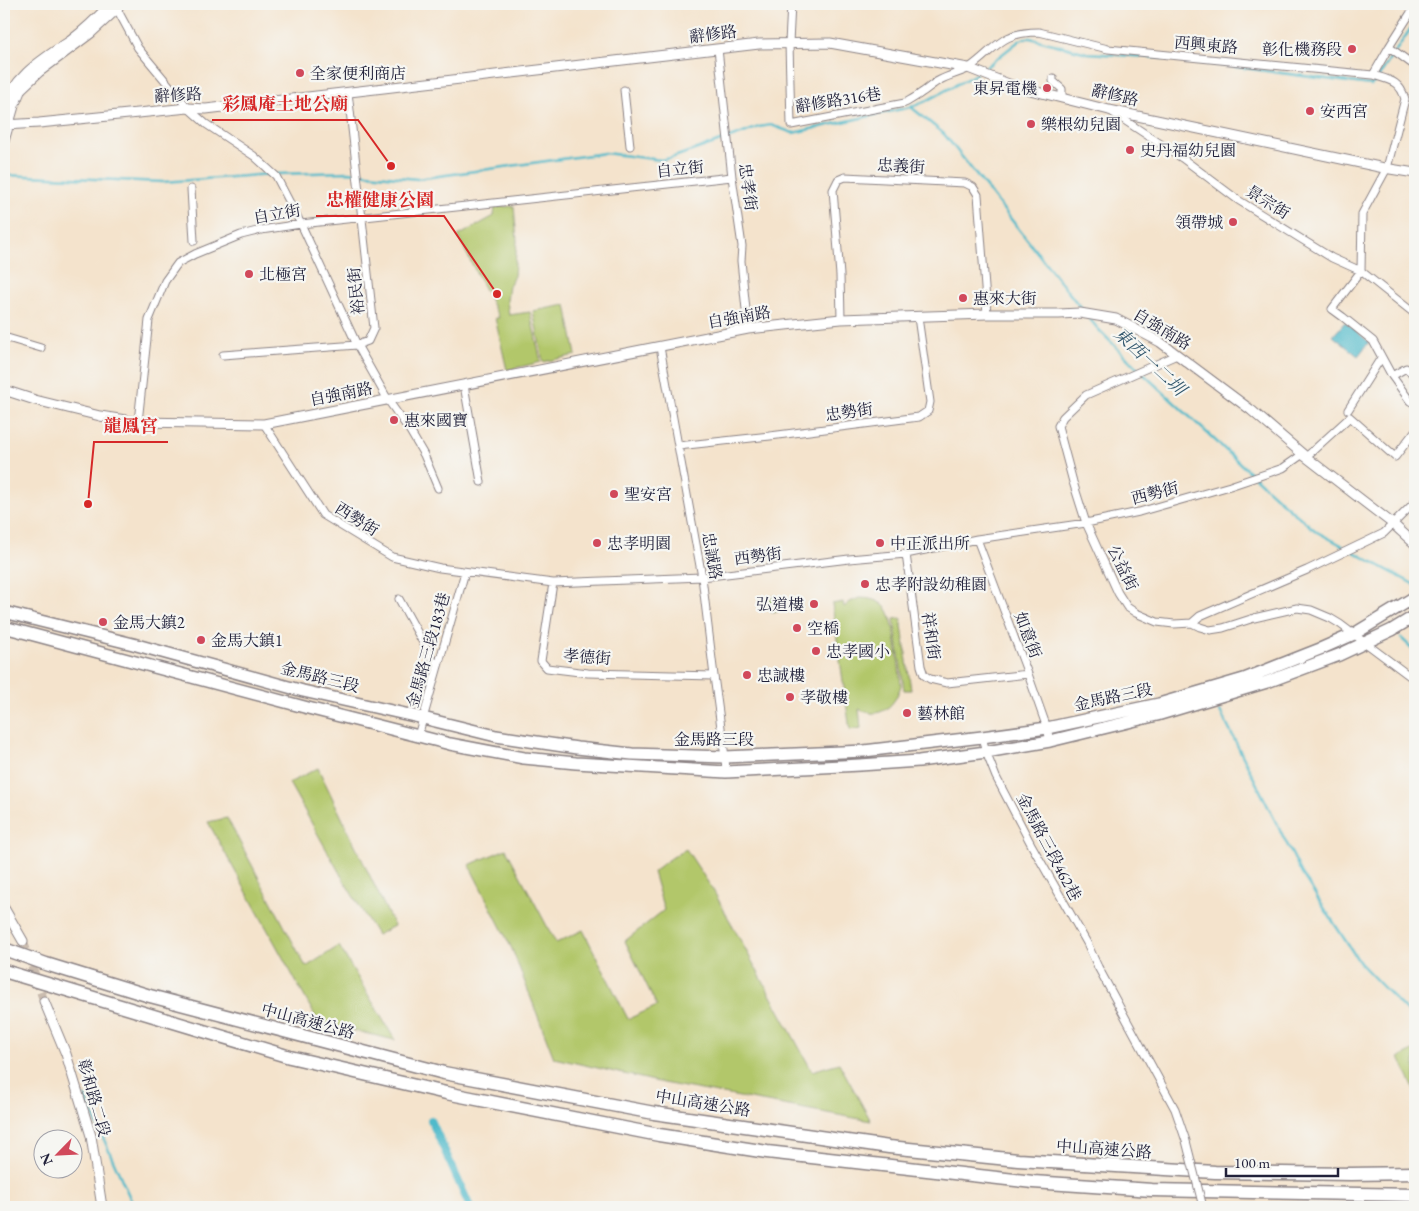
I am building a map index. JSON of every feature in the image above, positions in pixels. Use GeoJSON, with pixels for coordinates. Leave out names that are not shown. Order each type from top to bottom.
{"type":"FeatureCollection","features":[{"type":"Feature","properties":{"kind":"highway","name":"中山高速公路"},"geometry":{"type":"LineString","coordinates":[[4,949],[150,996],[444,1073],[654,1113],[889,1147],[1018,1160],[1215,1172],[1415,1173]]}},
{"type":"Feature","properties":{"kind":"highway"},"geometry":{"type":"LineString","coordinates":[[4,971],[290,1057],[446,1093],[659,1135],[767,1152],[1033,1182],[1152,1190],[1415,1194]]}},
{"type":"Feature","properties":{"kind":"main road","name":"金馬路三段"},"geometry":{"type":"LineString","coordinates":[[4,627],[450,744],[524,758],[726,772],[895,763],[986,752],[1050,741],[1157,715],[1181,703],[1354,634],[1415,598]]}},
{"type":"Feature","properties":{"kind":"main road","name":"金馬路三段"},"geometry":{"type":"LineString","coordinates":[[4,612],[132,644],[303,691],[496,736],[632,754],[726,757],[864,751],[982,737],[1046,728],[1159,704],[1181,703],[1267,682],[1365,643],[1415,616]]}},
{"type":"Feature","properties":{"kind":"street","name":"辭修路316巷"},"geometry":{"type":"LineString","coordinates":[[791,4],[789,43],[791,125],[905,103],[938,80],[974,71]]}},
{"type":"Feature","properties":{"kind":"street"},"geometry":{"type":"LineString","coordinates":[[114,5],[138,48],[188,108],[206,124],[254,156],[276,176],[301,224],[357,345],[388,400],[424,455],[438,488]]}},
{"type":"Feature","properties":{"kind":"street"},"geometry":{"type":"LineString","coordinates":[[4,110],[14,89],[24,75],[38,62],[72,39],[114,5]]}},
{"type":"Feature","properties":{"kind":"street"},"geometry":{"type":"LineString","coordinates":[[4,141],[6,125],[21,89],[39,72],[91,33],[114,5]]}},
{"type":"Feature","properties":{"kind":"street"},"geometry":{"type":"LineString","coordinates":[[1373,75],[1415,6]]}},
{"type":"Feature","properties":{"kind":"street","name":"西興東路"},"geometry":{"type":"LineString","coordinates":[[974,71],[993,47],[1008,37],[1019,33],[1039,32],[1108,49],[1373,75],[1393,80],[1402,89],[1405,99],[1387,168],[1362,214],[1361,271]]}},
{"type":"Feature","properties":{"kind":"street","name":"辭修路"},"geometry":{"type":"LineString","coordinates":[[6,125],[188,108],[206,109],[718,48],[759,44],[830,44],[974,71],[1014,86],[1109,110],[1415,173]]}},
{"type":"Feature","properties":{"kind":"street"},"geometry":{"type":"LineString","coordinates":[[1389,47],[1415,66]]}},
{"type":"Feature","properties":{"kind":"street","name":"忠孝街"},"geometry":{"type":"LineString","coordinates":[[718,48],[732,177],[742,246],[741,261],[748,328]]}},
{"type":"Feature","properties":{"kind":"street"},"geometry":{"type":"LineString","coordinates":[[1053,78],[1053,81],[1062,89],[1062,98]]}},
{"type":"Feature","properties":{"kind":"street"},"geometry":{"type":"LineString","coordinates":[[624,90],[630,146]]}},
{"type":"Feature","properties":{"kind":"street","name":"裕民街"},"geometry":{"type":"LineString","coordinates":[[348,92],[374,328],[368,341],[357,345]]}},
{"type":"Feature","properties":{"kind":"street","name":"景宗街"},"geometry":{"type":"LineString","coordinates":[[1109,110],[1182,158],[1238,200],[1332,258],[1361,271],[1415,314]]}},
{"type":"Feature","properties":{"kind":"street","name":"自立街"},"geometry":{"type":"LineString","coordinates":[[138,422],[149,320],[165,281],[178,263],[241,235],[301,224],[732,177]]}},
{"type":"Feature","properties":{"kind":"street","name":"忠義街"},"geometry":{"type":"LineString","coordinates":[[841,319],[840,275],[833,190],[838,180],[845,177],[965,183],[973,187],[978,195],[987,314]]}},
{"type":"Feature","properties":{"kind":"street"},"geometry":{"type":"LineString","coordinates":[[191,189],[194,241]]}},
{"type":"Feature","properties":{"kind":"street"},"geometry":{"type":"LineString","coordinates":[[1361,271],[1332,309],[1372,341],[1392,376],[1410,401],[1415,404]]}},
{"type":"Feature","properties":{"kind":"street","name":"自強南路"},"geometry":{"type":"LineString","coordinates":[[4,390],[86,413],[138,422],[264,424],[748,328],[841,319],[1080,312],[1116,320],[1160,342],[1251,410],[1305,456],[1393,524],[1415,544]]}},
{"type":"Feature","properties":{"kind":"street","name":"忠勢街"},"geometry":{"type":"LineString","coordinates":[[678,446],[919,417],[928,411],[930,402],[918,317]]}},
{"type":"Feature","properties":{"kind":"street"},"geometry":{"type":"LineString","coordinates":[[4,337],[41,348]]}},
{"type":"Feature","properties":{"kind":"street"},"geometry":{"type":"LineString","coordinates":[[223,355],[357,345]]}},
{"type":"Feature","properties":{"kind":"street","name":"忠誠路"},"geometry":{"type":"LineString","coordinates":[[660,346],[702,577],[726,757],[726,772]]}},
{"type":"Feature","properties":{"kind":"street","name":"公益街"},"geometry":{"type":"LineString","coordinates":[[1177,354],[1086,395],[1063,417],[1058,426],[1086,523],[1118,593],[1127,607],[1157,622],[1174,624],[1192,623],[1210,630],[1297,608],[1311,610],[1330,618],[1354,634],[1415,680]]}},
{"type":"Feature","properties":{"kind":"street","name":"西勢街"},"geometry":{"type":"LineString","coordinates":[[264,424],[323,515],[392,557],[465,572],[553,583],[702,577],[906,554],[977,539],[1086,523],[1139,512],[1222,488],[1283,468],[1305,456],[1349,414],[1381,358]]}},
{"type":"Feature","properties":{"kind":"street"},"geometry":{"type":"LineString","coordinates":[[1392,376],[1406,368],[1415,376]]}},
{"type":"Feature","properties":{"kind":"street"},"geometry":{"type":"LineString","coordinates":[[464,385],[481,482]]}},
{"type":"Feature","properties":{"kind":"street"},"geometry":{"type":"LineString","coordinates":[[1349,414],[1395,457],[1415,431]]}},
{"type":"Feature","properties":{"kind":"street"},"geometry":{"type":"LineString","coordinates":[[1192,623],[1200,616],[1307,570],[1384,533],[1415,502]]}},
{"type":"Feature","properties":{"kind":"street","name":"如意街"},"geometry":{"type":"LineString","coordinates":[[977,539],[1028,674],[1050,741]]}},
{"type":"Feature","properties":{"kind":"street","name":"祥和街"},"geometry":{"type":"LineString","coordinates":[[906,554],[921,666],[924,675],[930,680],[946,684],[1028,674]]}},
{"type":"Feature","properties":{"kind":"street","name":"金馬路三段183巷"},"geometry":{"type":"LineString","coordinates":[[418,736],[465,572]]}},
{"type":"Feature","properties":{"kind":"street","name":"孝德街"},"geometry":{"type":"LineString","coordinates":[[553,583],[541,662],[546,668],[588,673],[714,676]]}},
{"type":"Feature","properties":{"kind":"street"},"geometry":{"type":"LineString","coordinates":[[399,599],[438,668]]}},
{"type":"Feature","properties":{"kind":"street","name":"金馬路三段462巷"},"geometry":{"type":"LineString","coordinates":[[982,737],[996,777],[1032,846],[1087,943],[1175,1110],[1186,1141],[1203,1207]]}},
{"type":"Feature","properties":{"kind":"street"},"geometry":{"type":"LineString","coordinates":[[4,908],[23,940]]}},
{"type":"Feature","properties":{"kind":"street","name":"彰和路二段"},"geometry":{"type":"LineString","coordinates":[[44,1000],[66,1054],[91,1136],[102,1207]]}},
{"type":"Feature","properties":{"kind":"green space"},"geometry":{"type":"Polygon","coordinates":[[[514,206],[517,241],[514,276],[509,286],[507,301],[509,315],[530,312],[541,362],[507,370],[495,318],[499,318],[458,236],[494,216],[495,207],[514,206]]]}},
{"type":"Feature","properties":{"kind":"green space"},"geometry":{"type":"Polygon","coordinates":[[[566,305],[576,355],[543,362],[533,311],[566,305]]]}},
{"type":"Feature","properties":{"kind":"green space"},"geometry":{"type":"Polygon","coordinates":[[[775,596],[781,598],[783,604],[781,610],[775,612],[769,610],[767,604],[769,598],[775,596]]]}},
{"type":"Feature","properties":{"kind":"green space"},"geometry":{"type":"Polygon","coordinates":[[[859,598],[878,602],[887,609],[890,615],[901,685],[895,699],[886,709],[874,713],[859,709],[861,728],[850,730],[832,604],[843,602],[844,607],[859,598]]]}},
{"type":"Feature","properties":{"kind":"green space"},"geometry":{"type":"Polygon","coordinates":[[[901,618],[911,690],[904,690],[894,619],[901,618]]]}},
{"type":"Feature","properties":{"kind":"green space"},"geometry":{"type":"Polygon","coordinates":[[[318,768],[394,926],[377,935],[289,783],[318,768]]]}},
{"type":"Feature","properties":{"kind":"green space"},"geometry":{"type":"Polygon","coordinates":[[[227,818],[306,967],[339,946],[395,1040],[319,1023],[208,822],[227,818]]]}},
{"type":"Feature","properties":{"kind":"green space"},"geometry":{"type":"Polygon","coordinates":[[[506,849],[556,943],[583,930],[628,1019],[657,1006],[625,941],[664,910],[653,872],[686,849],[713,890],[812,1071],[839,1063],[871,1121],[663,1083],[554,1058],[512,949],[469,865],[506,849]]]}},
{"type":"Feature","properties":{"kind":"green space"},"geometry":{"type":"Polygon","coordinates":[[[1415,1050],[1415,1091],[1399,1058],[1415,1050]]]}},
{"type":"Feature","properties":{"kind":"water"},"geometry":{"type":"Polygon","coordinates":[[[1345,322],[1369,342],[1358,356],[1333,336],[1345,322]]]}},
{"type":"Feature","properties":{"kind":"waterway"},"geometry":{"type":"LineString","coordinates":[[981,71],[1019,41],[1030,38],[1087,53],[1163,58],[1371,85],[1375,82],[1415,22]]}},
{"type":"Feature","properties":{"kind":"waterway"},"geometry":{"type":"LineString","coordinates":[[277,174],[348,172],[417,179],[605,153],[661,160],[759,127],[771,125],[793,133],[911,107],[976,74]]}},
{"type":"Feature","properties":{"kind":"waterway","name":"東西一二圳"},"geometry":{"type":"LineString","coordinates":[[911,107],[944,134],[1084,312]]}},
{"type":"Feature","properties":{"kind":"waterway"},"geometry":{"type":"LineString","coordinates":[[4,175],[163,182],[272,174]]}},
{"type":"Feature","properties":{"kind":"waterway","name":"東西一二圳"},"geometry":{"type":"LineString","coordinates":[[1089,318],[1138,369],[1284,504],[1317,532],[1347,548]]}},
{"type":"Feature","properties":{"kind":"waterway","name":"東西一二圳"},"geometry":{"type":"LineString","coordinates":[[1352,551],[1415,585]]}},
{"type":"Feature","properties":{"kind":"waterway"},"geometry":{"type":"LineString","coordinates":[[1401,638],[1415,651]]}},
{"type":"Feature","properties":{"kind":"waterway"},"geometry":{"type":"LineString","coordinates":[[1220,711],[1302,874],[1360,963],[1415,1020]]}},
{"type":"Feature","properties":{"kind":"waterway"},"geometry":{"type":"LineString","coordinates":[[85,1097],[134,1207]]}},
{"type":"Feature","properties":{"kind":"waterway"},"geometry":{"type":"LineString","coordinates":[[431,1120],[470,1207]]}},
{"type":"Feature","properties":{"kind":"tunnel"},"geometry":{"type":"LineString","coordinates":[[23,941],[44,1001]]}},
{"type":"Feature","properties":{"kind":"place","name":"彰化機務段"},"geometry":{"type":"Point","coordinates":[1352,49]}},
{"type":"Feature","properties":{"kind":"place","name":"全家便利商店"},"geometry":{"type":"Point","coordinates":[300,73]}},
{"type":"Feature","properties":{"kind":"place","name":"東昇電機"},"geometry":{"type":"Point","coordinates":[1047,88]}},
{"type":"Feature","properties":{"kind":"place","name":"安西宮"},"geometry":{"type":"Point","coordinates":[1310,111]}},
{"type":"Feature","properties":{"kind":"place","name":"樂根幼兒園"},"geometry":{"type":"Point","coordinates":[1031,124]}},
{"type":"Feature","properties":{"kind":"place","name":"史丹福幼兒園"},"geometry":{"type":"Point","coordinates":[1130,150]}},
{"type":"Feature","properties":{"kind":"place","name":"彩鳳庵土地公廟"},"geometry":{"type":"Point","coordinates":[391,166]}},
{"type":"Feature","properties":{"kind":"place","name":"領帶城"},"geometry":{"type":"Point","coordinates":[1233,222]}},
{"type":"Feature","properties":{"kind":"place","name":"北極宮"},"geometry":{"type":"Point","coordinates":[249,274]}},
{"type":"Feature","properties":{"kind":"place","name":"忠權健康公園"},"geometry":{"type":"Point","coordinates":[497,294]}},
{"type":"Feature","properties":{"kind":"place","name":"惠來大街"},"geometry":{"type":"Point","coordinates":[963,298]}},
{"type":"Feature","properties":{"kind":"place","name":"惠來國寶"},"geometry":{"type":"Point","coordinates":[394,420]}},
{"type":"Feature","properties":{"kind":"place","name":"聖安宮"},"geometry":{"type":"Point","coordinates":[614,494]}},
{"type":"Feature","properties":{"kind":"place","name":"龍鳳宮"},"geometry":{"type":"Point","coordinates":[88,504]}},
{"type":"Feature","properties":{"kind":"place","name":"忠孝明園"},"geometry":{"type":"Point","coordinates":[597,543]}},
{"type":"Feature","properties":{"kind":"place","name":"中正派出所"},"geometry":{"type":"Point","coordinates":[880,543]}},
{"type":"Feature","properties":{"kind":"place","name":"忠孝附設幼稚園"},"geometry":{"type":"Point","coordinates":[865,584]}},
{"type":"Feature","properties":{"kind":"place","name":"弘道樓"},"geometry":{"type":"Point","coordinates":[814,604]}},
{"type":"Feature","properties":{"kind":"place","name":"金馬大鎮2"},"geometry":{"type":"Point","coordinates":[103,622]}},
{"type":"Feature","properties":{"kind":"place","name":"空橋"},"geometry":{"type":"Point","coordinates":[797,628]}},
{"type":"Feature","properties":{"kind":"place","name":"金馬大鎮1"},"geometry":{"type":"Point","coordinates":[201,640]}},
{"type":"Feature","properties":{"kind":"place","name":"忠孝國小"},"geometry":{"type":"Point","coordinates":[816,651]}},
{"type":"Feature","properties":{"kind":"place","name":"忠誠樓"},"geometry":{"type":"Point","coordinates":[747,675]}},
{"type":"Feature","properties":{"kind":"place","name":"孝敬樓"},"geometry":{"type":"Point","coordinates":[790,697]}},
{"type":"Feature","properties":{"kind":"place","name":"藝林館"},"geometry":{"type":"Point","coordinates":[907,713]}}]}
